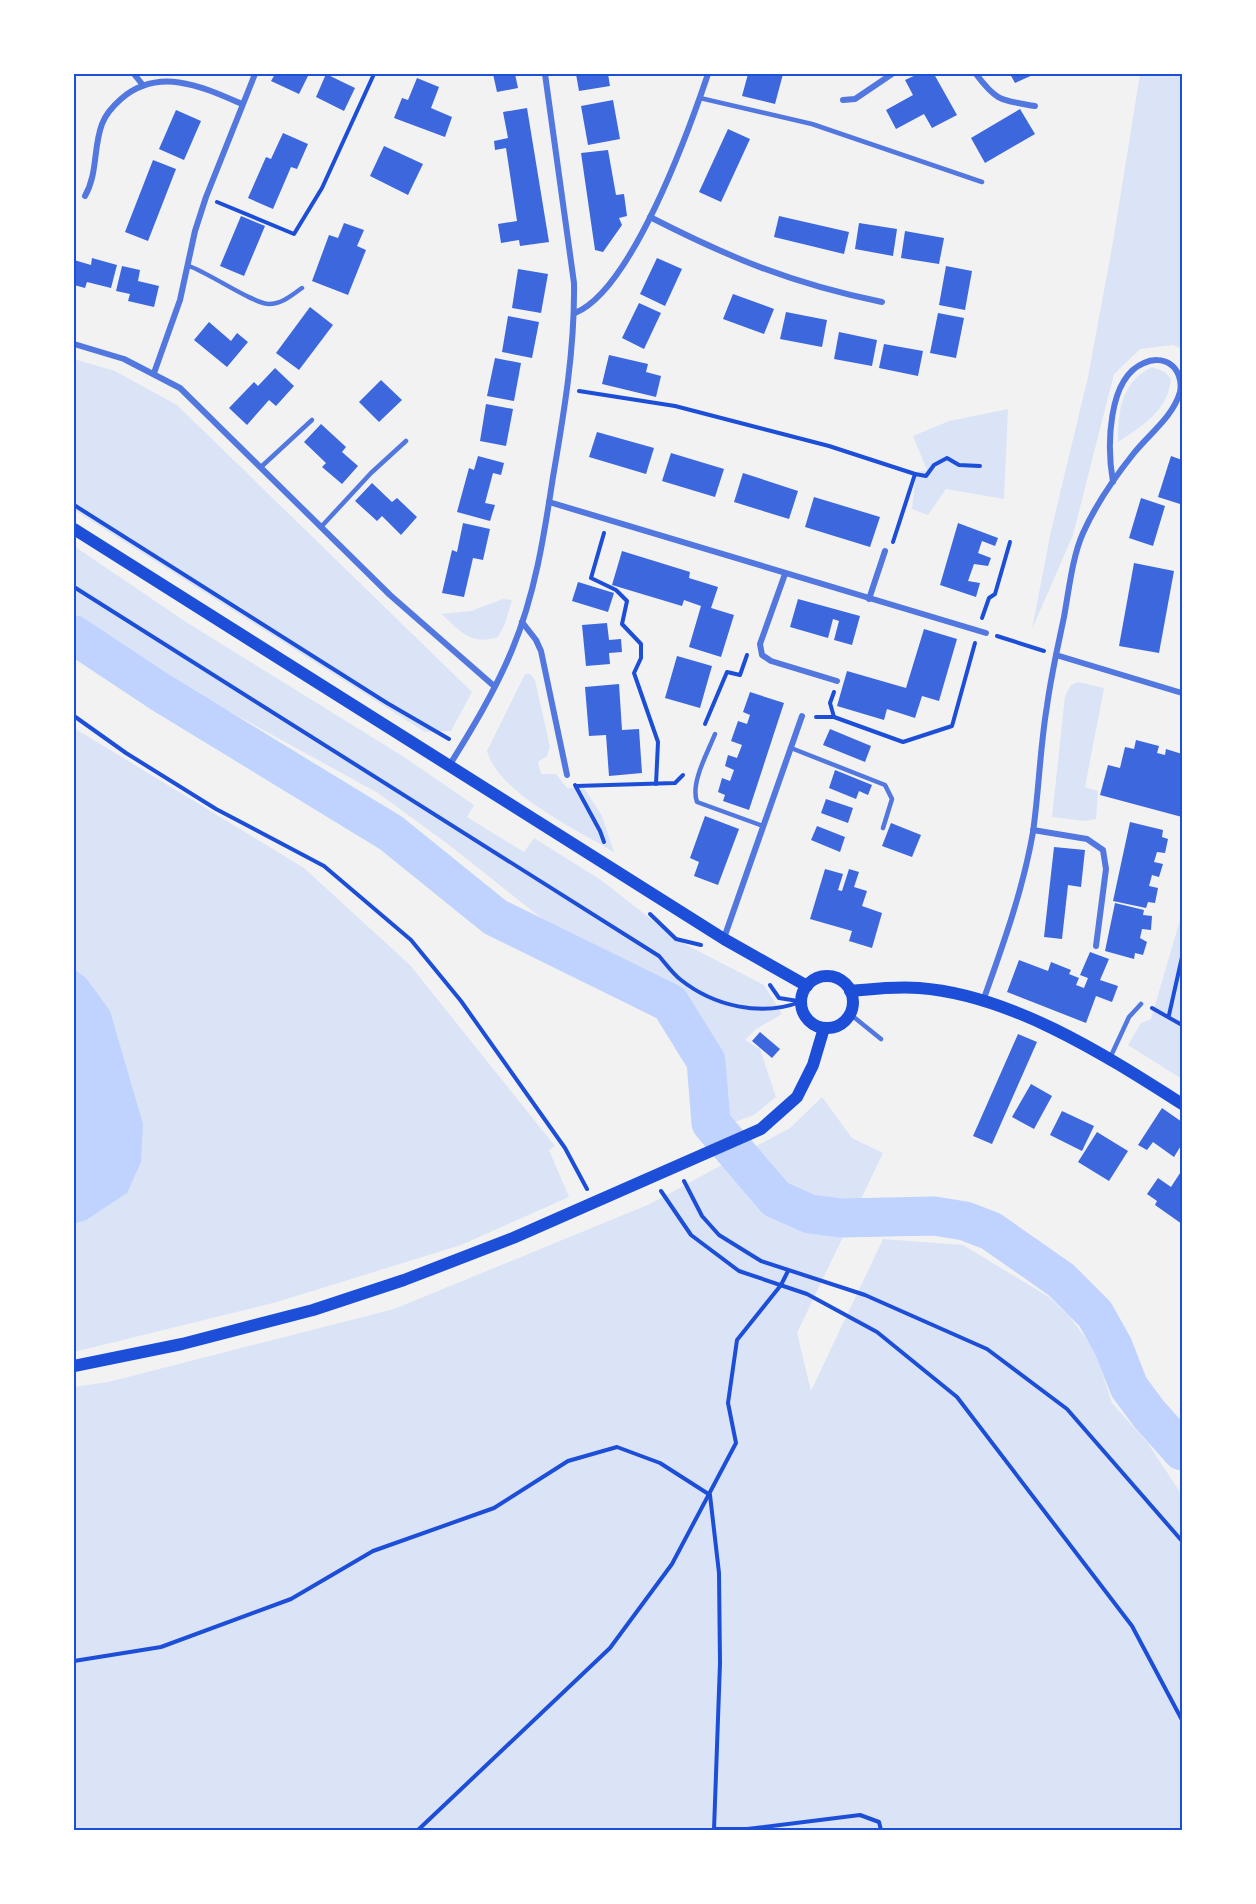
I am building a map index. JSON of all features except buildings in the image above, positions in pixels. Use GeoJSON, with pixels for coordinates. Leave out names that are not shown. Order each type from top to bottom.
{"type":"FeatureCollection","features":[{"type":"Feature","properties":{"kind":"main road"},"geometry":{"type":"LineString","coordinates":[[74,529],[724,939],[807,986]]}},
{"type":"Feature","properties":{"kind":"main road"},"geometry":{"type":"LineString","coordinates":[[830,976],[838,979],[850,991],[853,999],[850,1014],[839,1025],[824,1028],[811,1022],[802,1009],[801,1002],[807,986],[822,977],[830,976]]}},
{"type":"Feature","properties":{"kind":"main road"},"geometry":{"type":"LineString","coordinates":[[850,991],[894,987],[919,988],[983,1001],[1110,1058],[1182,1104]]}},
{"type":"Feature","properties":{"kind":"main road"},"geometry":{"type":"LineString","coordinates":[[74,1366],[182,1344],[313,1310],[404,1280],[594,1202],[761,1129],[797,1097],[813,1065],[824,1028]]}},
{"type":"Feature","properties":{"kind":"street"},"geometry":{"type":"LineString","coordinates":[[134,74],[142,84]]}},
{"type":"Feature","properties":{"kind":"street"},"geometry":{"type":"LineString","coordinates":[[154,373],[189,266],[195,231],[206,197],[255,74]]}},
{"type":"Feature","properties":{"kind":"street"},"geometry":{"type":"LineString","coordinates":[[449,766],[512,651],[522,622],[537,568],[568,389],[575,313],[571,249],[545,74]]}},
{"type":"Feature","properties":{"kind":"street"},"geometry":{"type":"LineString","coordinates":[[575,313],[588,308],[610,282],[650,216],[682,149],[708,74]]}},
{"type":"Feature","properties":{"kind":"street"},"geometry":{"type":"LineString","coordinates":[[843,100],[855,99],[892,74]]}},
{"type":"Feature","properties":{"kind":"street"},"geometry":{"type":"LineString","coordinates":[[976,74],[991,94],[999,99],[1035,105]]}},
{"type":"Feature","properties":{"kind":"street"},"geometry":{"type":"LineString","coordinates":[[85,196],[95,172],[101,125],[111,108],[142,84],[181,81],[242,104]]}},
{"type":"Feature","properties":{"kind":"street"},"geometry":{"type":"LineString","coordinates":[[650,216],[711,248],[761,269],[795,281],[882,302]]}},
{"type":"Feature","properties":{"kind":"street"},"geometry":{"type":"LineString","coordinates":[[74,344],[124,359],[180,388],[390,595],[494,686]]}},
{"type":"Feature","properties":{"kind":"street"},"geometry":{"type":"LineString","coordinates":[[983,1001],[1020,894],[1033,830],[1047,704],[1082,535],[1103,495],[1160,426],[1180,393],[1177,370],[1169,363],[1159,360],[1139,365],[1129,372],[1122,385],[1114,405],[1110,439],[1113,482]]}},
{"type":"Feature","properties":{"kind":"street"},"geometry":{"type":"LineString","coordinates":[[549,502],[987,633]]}},
{"type":"Feature","properties":{"kind":"street"},"geometry":{"type":"LineString","coordinates":[[869,599],[885,551]]}},
{"type":"Feature","properties":{"kind":"street"},"geometry":{"type":"LineString","coordinates":[[785,574],[760,644],[762,655],[771,661],[837,681]]}},
{"type":"Feature","properties":{"kind":"street"},"geometry":{"type":"LineString","coordinates":[[522,622],[536,640],[541,651],[567,775]]}},
{"type":"Feature","properties":{"kind":"street"},"geometry":{"type":"LineString","coordinates":[[1056,655],[1182,693]]}},
{"type":"Feature","properties":{"kind":"street"},"geometry":{"type":"LineString","coordinates":[[724,939],[802,716]]}},
{"type":"Feature","properties":{"kind":"street"},"geometry":{"type":"LineString","coordinates":[[1033,830],[1087,839],[1103,850],[1106,869],[1096,946]]}},
{"type":"Feature","properties":{"kind":"lane"},"geometry":{"type":"LineString","coordinates":[[700,98],[812,124],[982,182]]}},
{"type":"Feature","properties":{"kind":"lane"},"geometry":{"type":"LineString","coordinates":[[189,266],[207,272],[257,302],[270,304],[282,301],[302,288]]}},
{"type":"Feature","properties":{"kind":"lane"},"geometry":{"type":"LineString","coordinates":[[261,467],[312,420]]}},
{"type":"Feature","properties":{"kind":"lane"},"geometry":{"type":"LineString","coordinates":[[321,526],[371,473],[406,441]]}},
{"type":"Feature","properties":{"kind":"lane"},"geometry":{"type":"LineString","coordinates":[[715,734],[696,785],[694,795],[697,802],[763,826]]}},
{"type":"Feature","properties":{"kind":"lane"},"geometry":{"type":"LineString","coordinates":[[791,748],[885,785],[892,799],[883,828]]}},
{"type":"Feature","properties":{"kind":"lane"},"geometry":{"type":"LineString","coordinates":[[1110,1058],[1130,1017],[1142,1004]]}},
{"type":"Feature","properties":{"kind":"lane"},"geometry":{"type":"LineString","coordinates":[[850,1014],[880,1039]]}},
{"type":"Feature","properties":{"kind":"path"},"geometry":{"type":"LineString","coordinates":[[206,197],[294,234],[322,188],[351,130],[374,74]]}},
{"type":"Feature","properties":{"kind":"path"},"geometry":{"type":"LineString","coordinates":[[568,389],[675,406],[829,446],[915,474],[926,476],[934,465],[947,458],[959,465],[980,466]]}},
{"type":"Feature","properties":{"kind":"path"},"geometry":{"type":"LineString","coordinates":[[885,551],[892,545],[915,474]]}},
{"type":"Feature","properties":{"kind":"path"},"geometry":{"type":"LineString","coordinates":[[74,505],[387,703],[461,746]]}},
{"type":"Feature","properties":{"kind":"path"},"geometry":{"type":"LineString","coordinates":[[607,520],[591,578],[616,590],[627,601],[622,624],[641,644],[641,658],[634,673],[658,742],[656,784]]}},
{"type":"Feature","properties":{"kind":"path"},"geometry":{"type":"LineString","coordinates":[[837,681],[830,704],[834,717],[903,742],[952,726],[978,630],[989,598],[995,594],[1010,542]]}},
{"type":"Feature","properties":{"kind":"path"},"geometry":{"type":"LineString","coordinates":[[74,587],[659,956],[681,980],[711,997],[748,1010],[782,1009],[801,1002]]}},
{"type":"Feature","properties":{"kind":"path"},"geometry":{"type":"LineString","coordinates":[[987,633],[1056,655]]}},
{"type":"Feature","properties":{"kind":"path"},"geometry":{"type":"LineString","coordinates":[[702,733],[727,672],[741,675],[749,649],[760,644]]}},
{"type":"Feature","properties":{"kind":"path"},"geometry":{"type":"LineString","coordinates":[[74,716],[126,753],[216,809],[324,866],[411,940],[461,1001],[565,1148],[594,1202]]}},
{"type":"Feature","properties":{"kind":"path"},"geometry":{"type":"LineString","coordinates":[[576,786],[675,783],[686,769]]}},
{"type":"Feature","properties":{"kind":"path"},"geometry":{"type":"LineString","coordinates":[[567,775],[576,786],[600,831],[611,866]]}},
{"type":"Feature","properties":{"kind":"path"},"geometry":{"type":"LineString","coordinates":[[1169,1015],[1182,957]]}},
{"type":"Feature","properties":{"kind":"path"},"geometry":{"type":"LineString","coordinates":[[1142,1004],[1169,1015],[1182,1025]]}},
{"type":"Feature","properties":{"kind":"path"},"geometry":{"type":"LineString","coordinates":[[682,1164],[702,1216],[719,1235],[761,1261],[865,1295],[987,1349],[1067,1409],[1182,1541]]}},
{"type":"Feature","properties":{"kind":"path"},"geometry":{"type":"LineString","coordinates":[[654,1176],[664,1197],[691,1235],[739,1271],[807,1294],[877,1332],[957,1397],[1132,1626],[1182,1720]]}},
{"type":"Feature","properties":{"kind":"path"},"geometry":{"type":"LineString","coordinates":[[418,1830],[610,1648],[672,1563],[736,1443],[728,1402],[737,1340],[782,1285],[788,1271]]}},
{"type":"Feature","properties":{"kind":"path"},"geometry":{"type":"LineString","coordinates":[[74,1661],[160,1647],[291,1599],[373,1551],[494,1508],[568,1461],[617,1447],[660,1463],[710,1495]]}},
{"type":"Feature","properties":{"kind":"path"},"geometry":{"type":"LineString","coordinates":[[710,1495],[719,1573],[720,1663],[714,1830],[771,1827],[860,1815],[879,1822],[881,1830]]}},
{"type":"Feature","properties":{"kind":"shaded area"},"geometry":{"type":"Polygon","coordinates":[[[1140,74],[1182,74],[1182,349],[1173,345],[1140,349],[1114,374],[1073,535],[1032,629],[1051,531],[1088,377],[1113,242],[1140,74]]]}},
{"type":"Feature","properties":{"kind":"shaded area"},"geometry":{"type":"Polygon","coordinates":[[[74,359],[115,371],[177,405],[472,692],[451,731],[425,732],[74,510],[74,359]]]}},
{"type":"Feature","properties":{"kind":"shaded area"},"geometry":{"type":"Polygon","coordinates":[[[1152,367],[1165,372],[1171,379],[1165,400],[1152,416],[1118,442],[1123,398],[1134,381],[1152,367]]]}},
{"type":"Feature","properties":{"kind":"shaded area"},"geometry":{"type":"Polygon","coordinates":[[[1008,409],[1004,499],[946,489],[928,515],[912,509],[916,472],[927,470],[913,436],[949,421],[1008,409]]]}},
{"type":"Feature","properties":{"kind":"shaded area"},"geometry":{"type":"Polygon","coordinates":[[[74,546],[186,622],[404,757],[474,805],[467,817],[524,852],[534,838],[601,880],[679,941],[764,985],[782,1014],[756,1029],[745,1040],[760,1049],[776,1097],[754,1115],[729,1124],[720,1067],[713,1045],[677,996],[545,921],[449,845],[378,793],[205,698],[74,615],[74,546]]]}},
{"type":"Feature","properties":{"kind":"shaded area"},"geometry":{"type":"Polygon","coordinates":[[[503,599],[512,600],[505,624],[498,637],[480,640],[473,638],[460,631],[441,614],[471,611],[503,599]]]}},
{"type":"Feature","properties":{"kind":"shaded area"},"geometry":{"type":"Polygon","coordinates":[[[525,674],[530,674],[535,680],[550,747],[547,756],[538,762],[541,774],[556,774],[567,788],[584,788],[602,816],[614,852],[541,809],[506,781],[494,766],[487,751],[525,674]]]}},
{"type":"Feature","properties":{"kind":"shaded area"},"geometry":{"type":"Polygon","coordinates":[[[1078,682],[1104,688],[1085,787],[1098,791],[1096,819],[1085,821],[1052,817],[1065,696],[1071,685],[1078,682]]]}},
{"type":"Feature","properties":{"kind":"shaded area"},"geometry":{"type":"Polygon","coordinates":[[[74,728],[304,868],[410,965],[555,1146],[549,1150],[569,1197],[461,1245],[277,1302],[74,1352],[74,728]]]}},
{"type":"Feature","properties":{"kind":"shaded area"},"geometry":{"type":"Polygon","coordinates":[[[1182,913],[1182,1079],[1128,1045],[1141,1023],[1151,1019],[1182,913]]]}},
{"type":"Feature","properties":{"kind":"shaded area"},"geometry":{"type":"Polygon","coordinates":[[[822,1097],[852,1138],[883,1153],[797,1333],[811,1391],[883,1239],[963,1245],[1049,1297],[1070,1317],[1095,1351],[1112,1403],[1147,1442],[1182,1495],[1182,1830],[74,1830],[74,1387],[108,1382],[394,1309],[650,1204],[790,1128],[822,1097]]]}},
{"type":"Feature","properties":{"kind":"water"},"geometry":{"type":"Polygon","coordinates":[[[74,969],[86,978],[110,1011],[143,1124],[141,1162],[127,1193],[86,1220],[74,1224],[74,969]]]}},
{"type":"Feature","properties":{"kind":"waterway"},"geometry":{"type":"LineString","coordinates":[[74,635],[160,692],[391,833],[495,917],[670,1003],[706,1061],[711,1123],[776,1199],[810,1214],[841,1218],[934,1216],[965,1221],[991,1231],[1061,1280],[1095,1314],[1113,1346],[1129,1387],[1149,1414],[1182,1451]]}}]}
